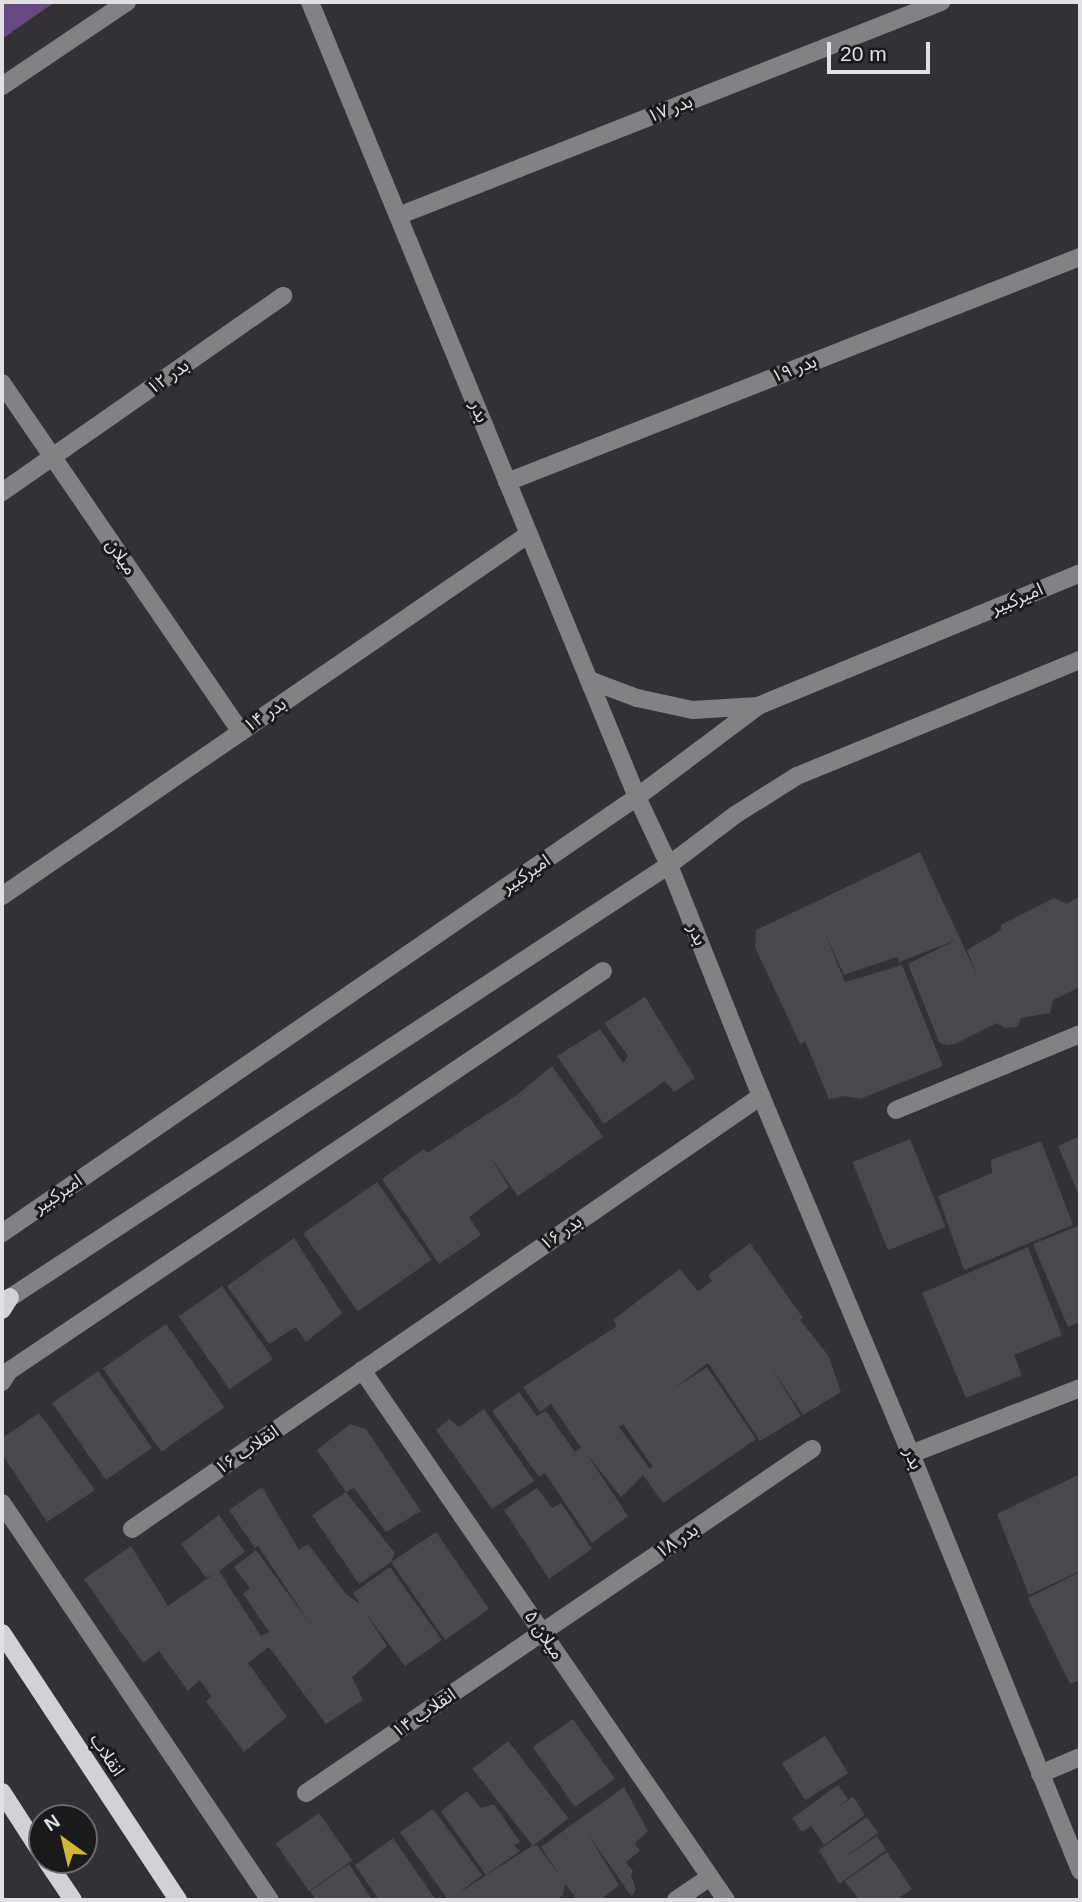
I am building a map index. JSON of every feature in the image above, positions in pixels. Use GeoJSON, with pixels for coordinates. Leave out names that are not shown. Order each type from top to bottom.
{"type":"FeatureCollection","features":[{"type":"Feature","properties":{"kind":"main road","name":"انقلاب"},"geometry":{"type":"LineString","coordinates":[[2,1633],[178,1900]]}},
{"type":"Feature","properties":{"kind":"main road"},"geometry":{"type":"LineString","coordinates":[[2,1792],[28,1832]]}},
{"type":"Feature","properties":{"kind":"main road"},"geometry":{"type":"LineString","coordinates":[[55,1874],[73,1900]]}},
{"type":"Feature","properties":{"kind":"street"},"geometry":{"type":"LineString","coordinates":[[2,86],[127,2]]}},
{"type":"Feature","properties":{"kind":"street","name":"بدر"},"geometry":{"type":"LineString","coordinates":[[310,2],[637,797],[669,865],[761,1096],[911,1454],[1080,1871]]}},
{"type":"Feature","properties":{"kind":"street","name":"بدر ۱۷"},"geometry":{"type":"LineString","coordinates":[[398,216],[941,2]]}},
{"type":"Feature","properties":{"kind":"street","name":"بدر ۱۹"},"geometry":{"type":"LineString","coordinates":[[507,482],[1080,257]]}},
{"type":"Feature","properties":{"kind":"street","name":"بدر ۱۲"},"geometry":{"type":"LineString","coordinates":[[2,492],[283,296]]}},
{"type":"Feature","properties":{"kind":"street","name":"میلان"},"geometry":{"type":"LineString","coordinates":[[2,383],[241,732]]}},
{"type":"Feature","properties":{"kind":"street","name":"بدر ۱۴"},"geometry":{"type":"LineString","coordinates":[[2,896],[529,534]]}},
{"type":"Feature","properties":{"kind":"street","name":"امیرکبیر"},"geometry":{"type":"LineString","coordinates":[[2,1233],[637,797],[758,706],[1080,572]]}},
{"type":"Feature","properties":{"kind":"street"},"geometry":{"type":"LineString","coordinates":[[4,1303],[669,865],[736,814],[797,776],[1080,660]]}},
{"type":"Feature","properties":{"kind":"street"},"geometry":{"type":"LineString","coordinates":[[589,680],[637,698],[693,710],[758,706]]}},
{"type":"Feature","properties":{"kind":"street"},"geometry":{"type":"LineString","coordinates":[[2,1382],[9,1371],[603,971]]}},
{"type":"Feature","properties":{"kind":"street"},"geometry":{"type":"LineString","coordinates":[[896,1110],[1080,1034]]}},
{"type":"Feature","properties":{"kind":"street","name":"بدر ۱۶"},"geometry":{"type":"LineString","coordinates":[[362,1370],[761,1096]]}},
{"type":"Feature","properties":{"kind":"street","name":"انقلاب ۱۶"},"geometry":{"type":"LineString","coordinates":[[132,1529],[362,1370]]}},
{"type":"Feature","properties":{"kind":"street","name":"میلان ۵"},"geometry":{"type":"LineString","coordinates":[[362,1370],[726,1900]]}},
{"type":"Feature","properties":{"kind":"street"},"geometry":{"type":"LineString","coordinates":[[911,1454],[1080,1388]]}},
{"type":"Feature","properties":{"kind":"street","name":"بدر ۱‍۸"},"geometry":{"type":"LineString","coordinates":[[542,1632],[812,1449]]}},
{"type":"Feature","properties":{"kind":"street"},"geometry":{"type":"LineString","coordinates":[[2,1503],[270,1900]]}},
{"type":"Feature","properties":{"kind":"street","name":"انقلاب ۱۴"},"geometry":{"type":"LineString","coordinates":[[306,1793],[542,1632]]}},
{"type":"Feature","properties":{"kind":"street"},"geometry":{"type":"LineString","coordinates":[[1040,1774],[1080,1757]]}},
{"type":"Feature","properties":{"kind":"street"},"geometry":{"type":"LineString","coordinates":[[676,1900],[710,1877]]}},
{"type":"Feature","properties":{"kind":"shaded area"},"geometry":{"type":"Polygon","coordinates":[[[2,2],[55,2],[2,39],[2,2]]]}},
{"type":"Feature","properties":{"kind":"building"},"geometry":{"type":"Polygon","coordinates":[[[920,852],[978,978],[967,950],[1001,930],[1001,925],[1054,898],[1067,904],[1078,897],[1080,987],[1053,1000],[1050,1013],[1021,1018],[1017,1027],[1005,1028],[997,1023],[955,1044],[947,1045],[939,1042],[908,964],[956,940],[899,962],[897,957],[844,975],[824,931],[845,982],[902,965],[943,1066],[860,1099],[845,1096],[829,1099],[805,1041],[800,1044],[755,947],[756,930],[920,852]]]}},
{"type":"Feature","properties":{"kind":"building"},"geometry":{"type":"Polygon","coordinates":[[[645,997],[695,1078],[674,1092],[665,1081],[604,1124],[557,1056],[600,1029],[623,1063],[628,1056],[604,1023],[645,997]]]}},
{"type":"Feature","properties":{"kind":"building"},"geometry":{"type":"Polygon","coordinates":[[[552,1066],[603,1137],[518,1196],[489,1155],[509,1187],[469,1217],[481,1235],[439,1264],[382,1179],[424,1149],[427,1153],[514,1097],[552,1066]]]}},
{"type":"Feature","properties":{"kind":"building"},"geometry":{"type":"Polygon","coordinates":[[[1080,1136],[1080,1198],[1058,1146],[1080,1136]]]}},
{"type":"Feature","properties":{"kind":"building"},"geometry":{"type":"Polygon","coordinates":[[[910,1139],[946,1227],[888,1250],[853,1162],[910,1139]]]}},
{"type":"Feature","properties":{"kind":"building"},"geometry":{"type":"Polygon","coordinates":[[[1041,1141],[1073,1225],[964,1270],[938,1196],[992,1173],[991,1160],[1041,1141]]]}},
{"type":"Feature","properties":{"kind":"building"},"geometry":{"type":"Polygon","coordinates":[[[377,1182],[431,1260],[358,1311],[303,1234],[377,1182]]]}},
{"type":"Feature","properties":{"kind":"building"},"geometry":{"type":"Polygon","coordinates":[[[1080,1225],[1080,1322],[1068,1327],[1033,1244],[1080,1225]]]}},
{"type":"Feature","properties":{"kind":"building"},"geometry":{"type":"Polygon","coordinates":[[[294,1238],[342,1313],[306,1342],[296,1327],[269,1344],[227,1286],[294,1238]]]}},
{"type":"Feature","properties":{"kind":"building"},"geometry":{"type":"Polygon","coordinates":[[[750,1243],[803,1318],[800,1320],[828,1355],[841,1392],[803,1415],[771,1367],[801,1416],[760,1441],[708,1363],[673,1389],[707,1367],[756,1439],[663,1503],[643,1475],[621,1497],[586,1453],[628,1516],[592,1543],[545,1473],[539,1477],[492,1411],[519,1392],[537,1416],[546,1411],[575,1452],[581,1448],[551,1404],[540,1412],[523,1387],[617,1326],[613,1320],[680,1269],[698,1291],[712,1281],[708,1275],[750,1243]],[[623,1424],[619,1427],[650,1469],[652,1466],[623,1424]]]}},
{"type":"Feature","properties":{"kind":"building"},"geometry":{"type":"Polygon","coordinates":[[[1028,1247],[1062,1335],[1014,1355],[1022,1375],[966,1398],[922,1293],[1028,1247]]]}},
{"type":"Feature","properties":{"kind":"building"},"geometry":{"type":"Polygon","coordinates":[[[222,1286],[273,1359],[230,1389],[179,1316],[222,1286]]]}},
{"type":"Feature","properties":{"kind":"building"},"geometry":{"type":"Polygon","coordinates":[[[166,1324],[225,1408],[161,1452],[103,1368],[166,1324]]]}},
{"type":"Feature","properties":{"kind":"building"},"geometry":{"type":"Polygon","coordinates":[[[98,1371],[152,1448],[106,1480],[52,1403],[98,1371]]]}},
{"type":"Feature","properties":{"kind":"building"},"geometry":{"type":"Polygon","coordinates":[[[484,1409],[534,1481],[492,1509],[436,1430],[449,1419],[459,1427],[484,1409]]]}},
{"type":"Feature","properties":{"kind":"building"},"geometry":{"type":"Polygon","coordinates":[[[39,1413],[95,1490],[47,1522],[2,1454],[2,1438],[39,1413]]]}},
{"type":"Feature","properties":{"kind":"building"},"geometry":{"type":"Polygon","coordinates":[[[350,1424],[366,1429],[421,1511],[386,1532],[354,1488],[346,1492],[317,1450],[350,1424]]]}},
{"type":"Feature","properties":{"kind":"building"},"geometry":{"type":"Polygon","coordinates":[[[1080,1474],[1080,1571],[1029,1595],[997,1514],[1080,1474]]]}},
{"type":"Feature","properties":{"kind":"building"},"geometry":{"type":"Polygon","coordinates":[[[262,1487],[299,1550],[308,1544],[346,1594],[360,1604],[353,1593],[390,1567],[442,1640],[405,1666],[365,1612],[387,1646],[352,1677],[363,1700],[326,1724],[269,1647],[248,1663],[287,1717],[244,1752],[206,1701],[212,1697],[200,1680],[188,1691],[159,1651],[143,1663],[84,1579],[131,1546],[168,1606],[215,1573],[206,1578],[181,1544],[219,1515],[245,1552],[219,1571],[261,1636],[269,1632],[243,1594],[250,1588],[234,1567],[256,1550],[311,1625],[258,1546],[255,1548],[229,1510],[262,1487]]]}},
{"type":"Feature","properties":{"kind":"building"},"geometry":{"type":"Polygon","coordinates":[[[537,1488],[552,1508],[561,1503],[592,1549],[549,1579],[504,1510],[537,1488]]]}},
{"type":"Feature","properties":{"kind":"building"},"geometry":{"type":"Polygon","coordinates":[[[346,1492],[395,1553],[391,1562],[359,1584],[312,1515],[346,1492]]]}},
{"type":"Feature","properties":{"kind":"building"},"geometry":{"type":"Polygon","coordinates":[[[436,1532],[489,1609],[445,1640],[391,1562],[436,1532]]]}},
{"type":"Feature","properties":{"kind":"building"},"geometry":{"type":"Polygon","coordinates":[[[1080,1572],[1080,1680],[1070,1684],[1028,1598],[1080,1572]]]}},
{"type":"Feature","properties":{"kind":"building"},"geometry":{"type":"Polygon","coordinates":[[[573,1719],[615,1779],[575,1807],[533,1747],[573,1719]]]}},
{"type":"Feature","properties":{"kind":"building"},"geometry":{"type":"Polygon","coordinates":[[[825,1736],[848,1773],[805,1800],[782,1763],[825,1736]]]}},
{"type":"Feature","properties":{"kind":"building"},"geometry":{"type":"Polygon","coordinates":[[[508,1741],[568,1818],[533,1846],[473,1769],[508,1741]]]}},
{"type":"Feature","properties":{"kind":"building"},"geometry":{"type":"Polygon","coordinates":[[[838,1785],[848,1799],[839,1806],[853,1797],[865,1815],[824,1845],[811,1826],[802,1832],[792,1818],[838,1785]]]}},
{"type":"Feature","properties":{"kind":"building"},"geometry":{"type":"Polygon","coordinates":[[[624,1787],[648,1831],[635,1843],[640,1851],[626,1862],[633,1871],[631,1875],[636,1890],[631,1896],[588,1834],[619,1885],[600,1900],[577,1900],[565,1883],[563,1895],[557,1900],[448,1900],[400,1832],[433,1809],[482,1875],[457,1894],[537,1845],[560,1876],[541,1847],[624,1787]]]}},
{"type":"Feature","properties":{"kind":"building"},"geometry":{"type":"Polygon","coordinates":[[[467,1791],[481,1808],[494,1804],[520,1842],[514,1845],[520,1851],[486,1875],[441,1811],[467,1791]]]}},
{"type":"Feature","properties":{"kind":"building"},"geometry":{"type":"Polygon","coordinates":[[[319,1813],[352,1861],[309,1891],[276,1843],[319,1813]]]}},
{"type":"Feature","properties":{"kind":"building"},"geometry":{"type":"Polygon","coordinates":[[[867,1817],[878,1833],[843,1858],[877,1836],[886,1850],[839,1884],[819,1850],[867,1817]]]}},
{"type":"Feature","properties":{"kind":"building"},"geometry":{"type":"Polygon","coordinates":[[[393,1838],[436,1900],[379,1900],[355,1865],[393,1838]]]}},
{"type":"Feature","properties":{"kind":"building"},"geometry":{"type":"Polygon","coordinates":[[[887,1852],[912,1889],[896,1900],[859,1900],[845,1881],[887,1852]]]}},
{"type":"Feature","properties":{"kind":"building"},"geometry":{"type":"Polygon","coordinates":[[[349,1864],[372,1900],[316,1900],[310,1891],[349,1864]]]}}]}
